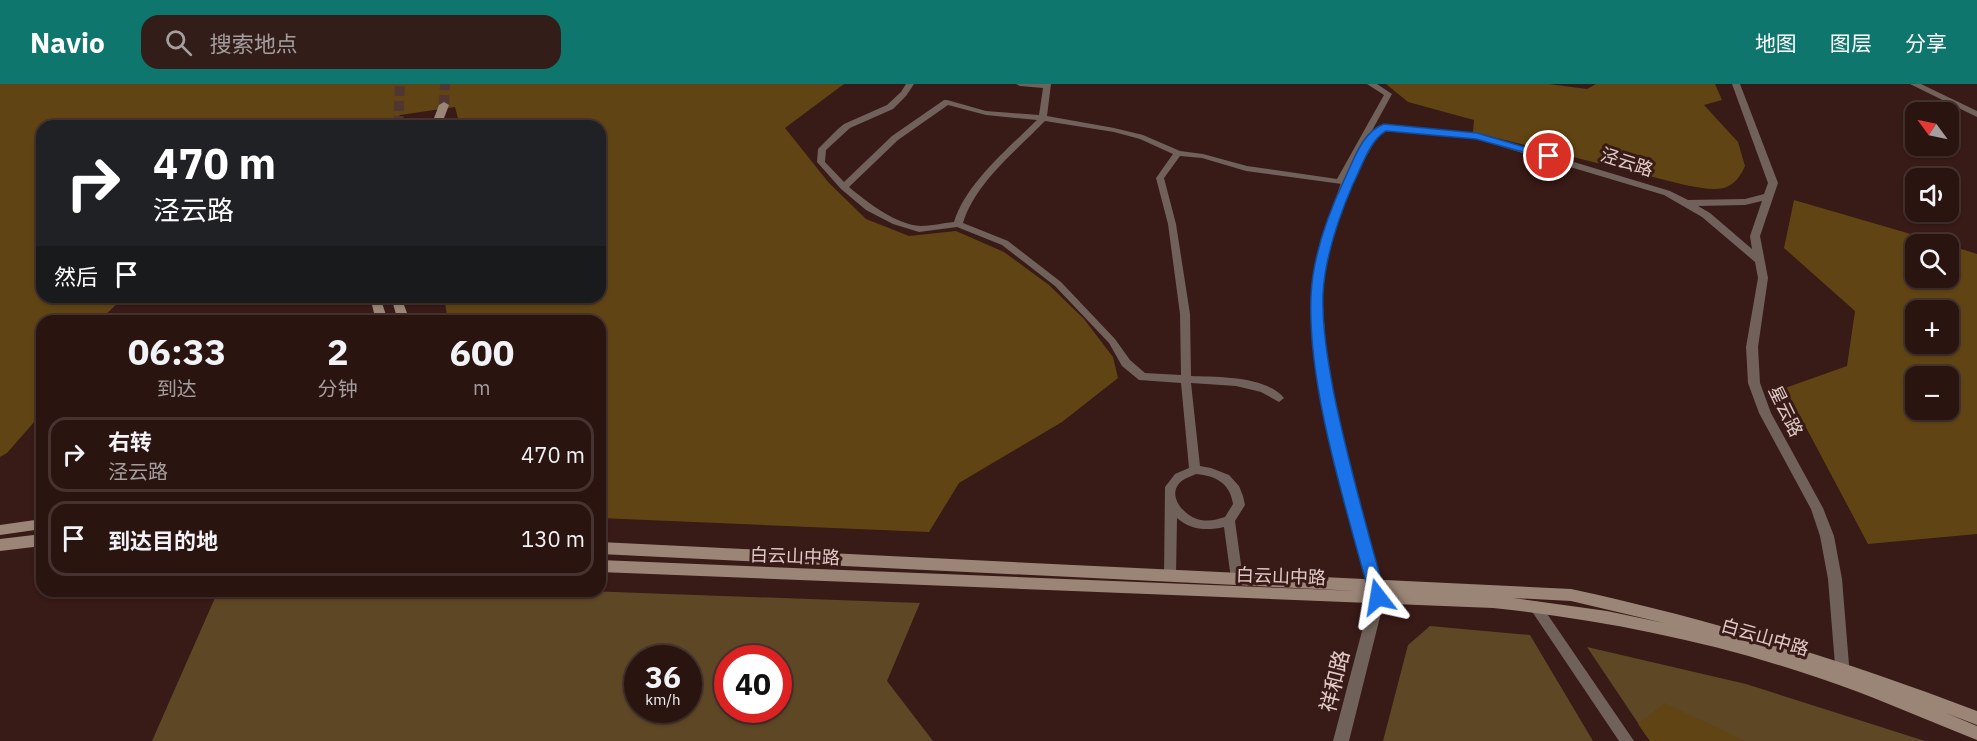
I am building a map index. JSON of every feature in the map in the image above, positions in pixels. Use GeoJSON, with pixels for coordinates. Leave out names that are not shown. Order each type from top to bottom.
{"type":"FeatureCollection","features":[{"type":"Feature","properties":{"kind":"main road"},"geometry":{"type":"LineString","coordinates":[[438,120],[444,105]]}},
{"type":"Feature","properties":{"kind":"main road"},"geometry":{"type":"LineString","coordinates":[[0,530],[36,525]]}},
{"type":"Feature","properties":{"kind":"main road"},"geometry":{"type":"LineString","coordinates":[[0,545],[36,541]]}},
{"type":"Feature","properties":{"kind":"main road","name":"白云山中路"},"geometry":{"type":"LineString","coordinates":[[606,548],[1237,579],[1571,610],[1672,630],[1843,674],[1977,733]]}},
{"type":"Feature","properties":{"kind":"main road","name":"白云山中路"},"geometry":{"type":"LineString","coordinates":[[606,566],[1571,595],[1656,613],[1977,718]]}},
{"type":"Feature","properties":{"kind":"street"},"geometry":{"type":"LineString","coordinates":[[910,84],[891,107],[869,119],[846,127],[822,149],[821,162],[844,187],[869,208],[896,222],[919,229],[958,224],[1005,243],[1058,284],[1112,341],[1126,363],[1143,377],[1236,382],[1264,389],[1278,398]]}},
{"type":"Feature","properties":{"kind":"street"},"geometry":{"type":"LineString","coordinates":[[958,224],[961,214],[982,180],[1043,118],[1047,85],[1020,84]]}},
{"type":"Feature","properties":{"kind":"street"},"geometry":{"type":"LineString","coordinates":[[844,187],[895,138],[947,102],[986,113],[1043,118],[1124,132],[1178,153],[1203,156],[1246,168],[1343,182],[1388,94],[1371,84]]}},
{"type":"Feature","properties":{"kind":"street","name":"星云路"},"geometry":{"type":"LineString","coordinates":[[1736,84],[1773,183],[1755,236],[1763,278],[1752,347],[1754,383],[1765,413],[1817,508],[1827,536],[1835,579],[1843,674]]}},
{"type":"Feature","properties":{"kind":"street"},"geometry":{"type":"LineString","coordinates":[[1914,84],[1977,114]]}},
{"type":"Feature","properties":{"kind":"street","name":"泾云路"},"geometry":{"type":"LineString","coordinates":[[1377,591],[1339,452],[1321,360],[1317,294],[1326,240],[1343,182],[1374,134],[1384,128],[1477,136],[1610,174],[1688,203],[1723,227],[1759,260]]}},
{"type":"Feature","properties":{"kind":"street"},"geometry":{"type":"LineString","coordinates":[[1178,153],[1160,178],[1172,224],[1185,314],[1186,381],[1195,470]]}},
{"type":"Feature","properties":{"kind":"street"},"geometry":{"type":"LineString","coordinates":[[1688,203],[1714,205],[1745,202],[1768,196]]}},
{"type":"Feature","properties":{"kind":"street"},"geometry":{"type":"LineString","coordinates":[[1170,576],[1171,504],[1169,495],[1176,478],[1195,470],[1217,474],[1235,487],[1239,505],[1229,521],[1220,525],[1196,525],[1185,520],[1171,504]]}},
{"type":"Feature","properties":{"kind":"street"},"geometry":{"type":"LineString","coordinates":[[1229,521],[1237,579]]}},
{"type":"Feature","properties":{"kind":"street","name":"祥和路"},"geometry":{"type":"LineString","coordinates":[[1341,741],[1377,591]]}},
{"type":"Feature","properties":{"kind":"street"},"geometry":{"type":"LineString","coordinates":[[1534,606],[1627,741]]}},
{"type":"Feature","properties":{"kind":"shaded area"},"geometry":{"type":"Polygon","coordinates":[[[0,84],[844,84],[785,128],[829,183],[866,219],[909,236],[956,231],[1004,252],[1049,285],[1084,319],[1113,357],[1118,378],[1062,422],[959,483],[929,532],[606,518],[606,315],[447,315],[445,303],[606,303],[606,120],[458,120],[455,107],[400,115],[395,120],[36,120],[36,303],[118,303],[105,315],[36,315],[36,420],[7,453],[0,457],[0,84]]]}},
{"type":"Feature","properties":{"kind":"shaded area"},"geometry":{"type":"Polygon","coordinates":[[[1386,84],[1549,84],[1587,89],[1596,84],[1715,84],[1722,100],[1704,105],[1738,142],[1745,166],[1740,176],[1728,187],[1713,189],[1685,185],[1473,132],[1474,120],[1408,102],[1386,84]]]}},
{"type":"Feature","properties":{"kind":"shaded area"},"geometry":{"type":"Polygon","coordinates":[[[1794,200],[1911,234],[1905,234],[1905,288],[1959,288],[1959,248],[1977,254],[1977,534],[1868,544],[1785,388],[1847,366],[1855,311],[1784,248],[1794,200]]]}},
{"type":"Feature","properties":{"kind":"shaded area"},"geometry":{"type":"Polygon","coordinates":[[[606,592],[920,603],[887,681],[933,741],[152,741],[215,597],[606,597],[606,592]]]}},
{"type":"Feature","properties":{"kind":"shaded area"},"geometry":{"type":"Polygon","coordinates":[[[1430,626],[1530,635],[1593,741],[1383,741],[1408,645],[1430,626]]]}},
{"type":"Feature","properties":{"kind":"shaded area"},"geometry":{"type":"Polygon","coordinates":[[[1587,647],[1746,684],[1925,741],[1650,741],[1587,647]]]}},
{"type":"Feature","properties":{"kind":"shaded area"},"geometry":{"type":"Polygon","coordinates":[[[1665,703],[1745,741],[1650,741],[1638,724],[1665,703]]]}},
{"type":"Feature","properties":{"kind":"tunnel"},"geometry":{"type":"LineString","coordinates":[[398,120],[400,84]]}},
{"type":"Feature","properties":{"kind":"tunnel"},"geometry":{"type":"LineString","coordinates":[[444,105],[445,84]]}},
{"type":"Feature","properties":{"kind":"route"},"geometry":{"type":"LineString","coordinates":[[1378,597],[1330,414],[1321,360],[1317,294],[1326,240],[1346,183],[1374,134],[1384,128],[1477,136],[1549,156]]}}]}
